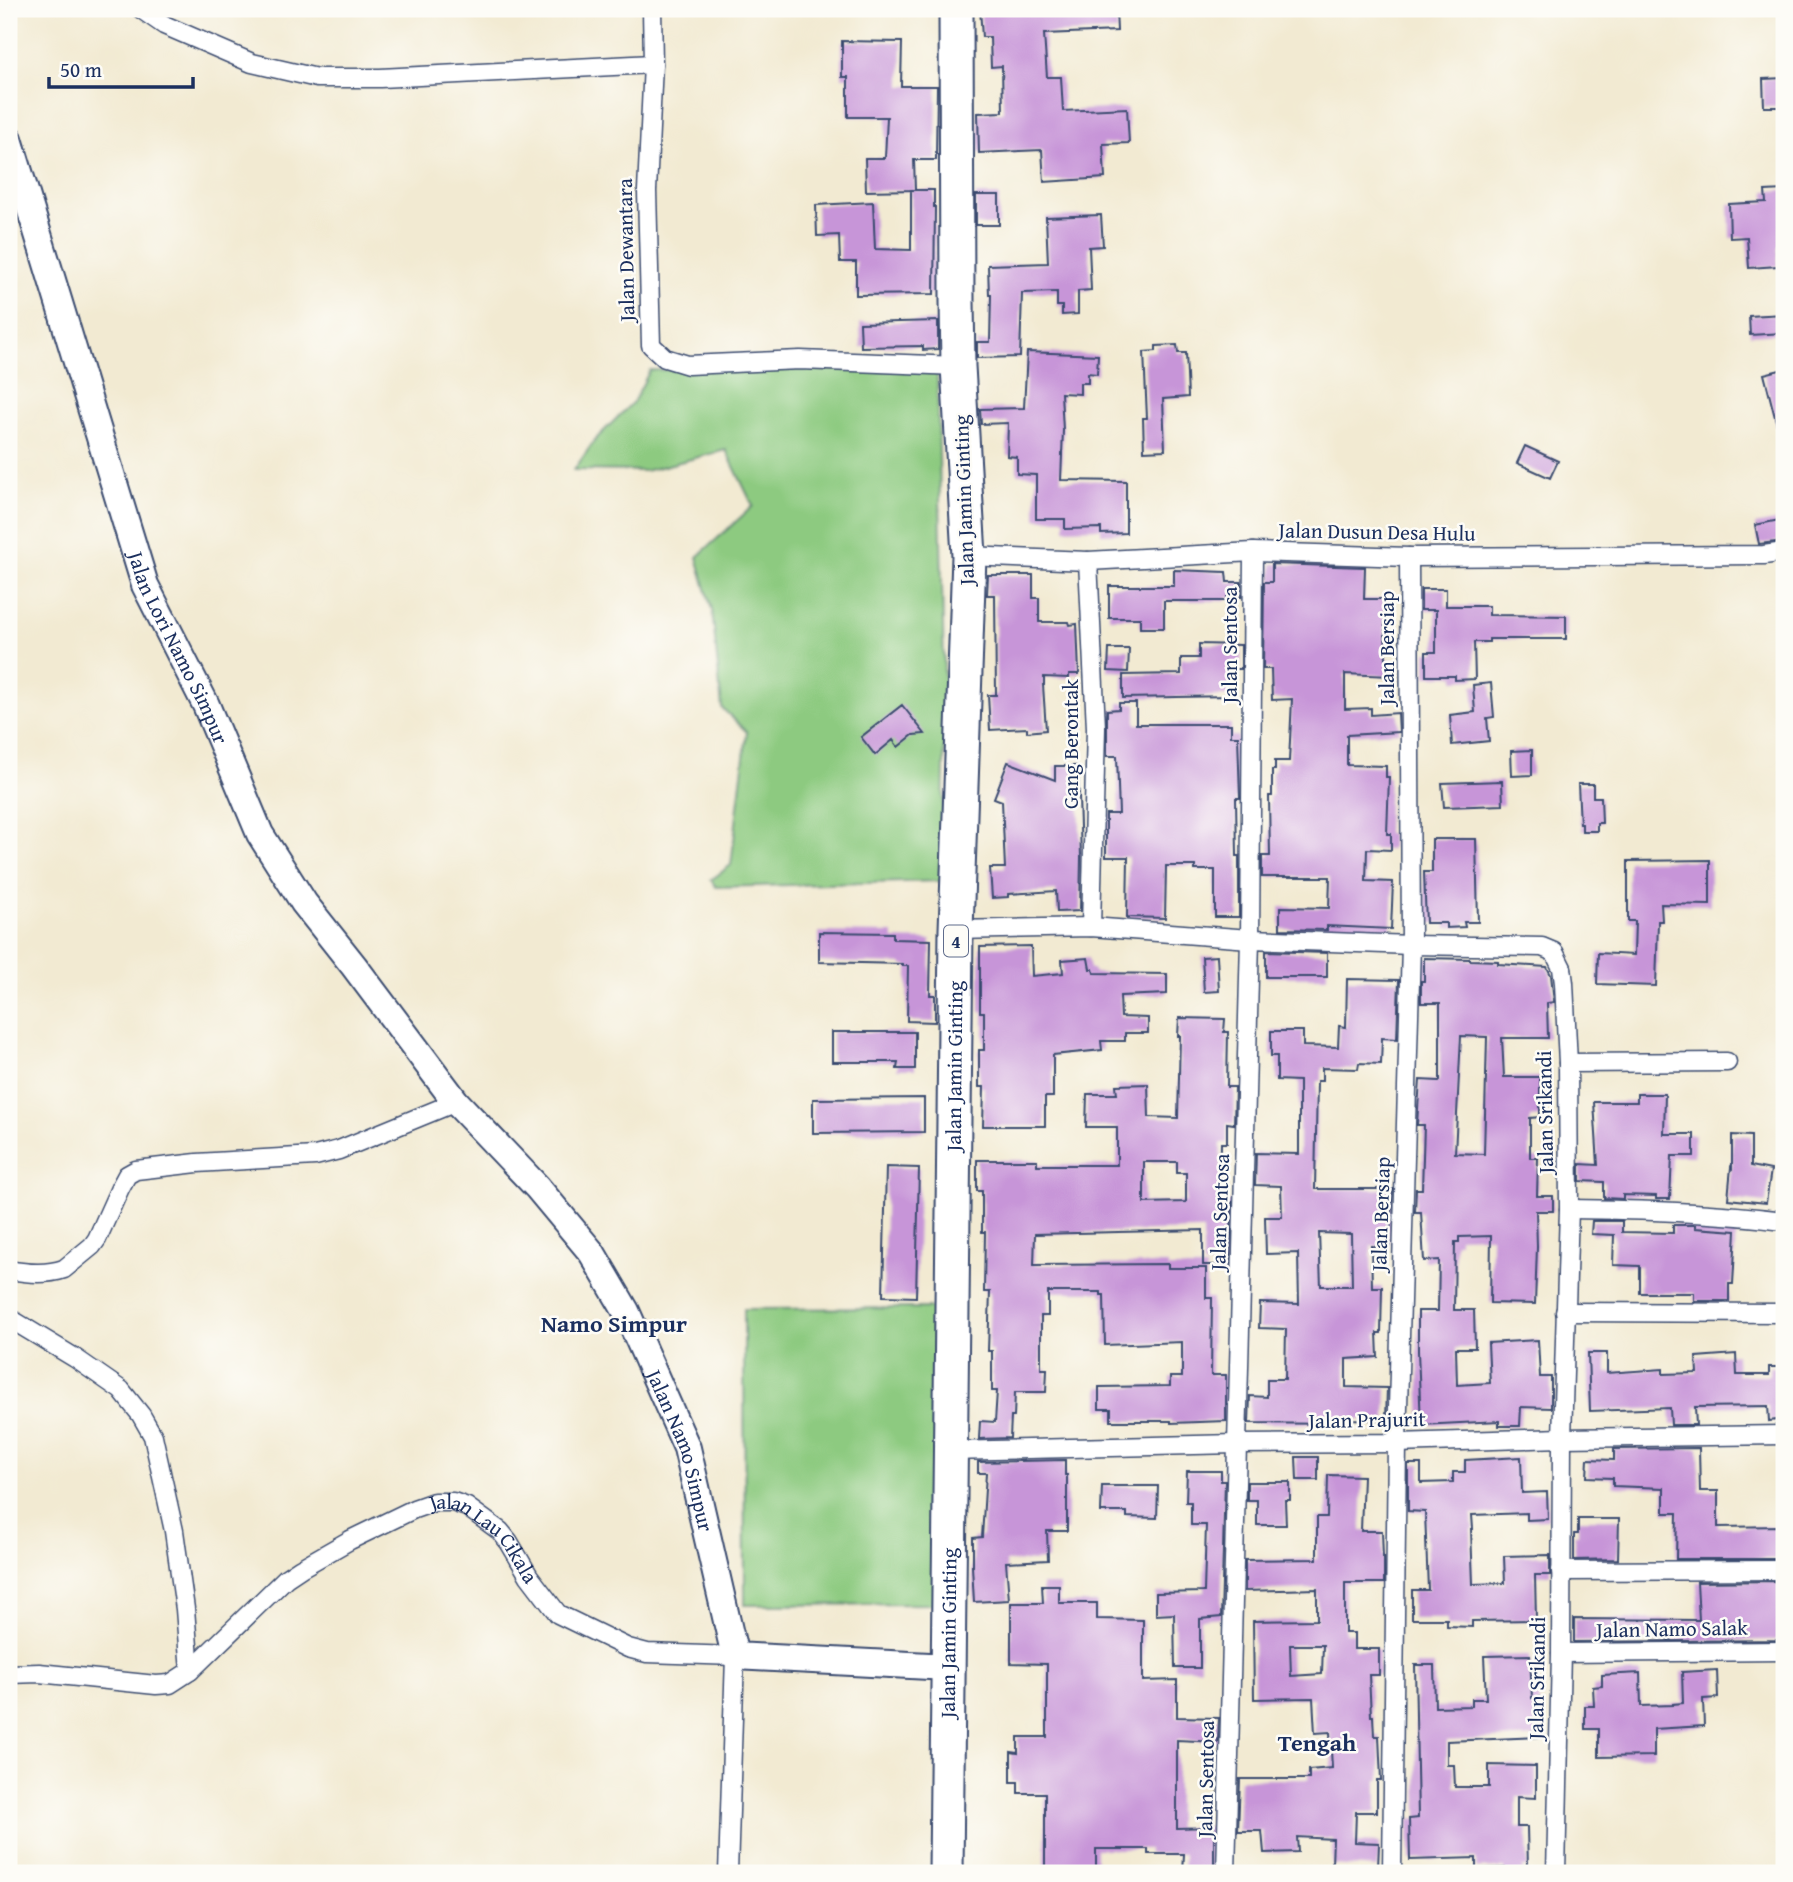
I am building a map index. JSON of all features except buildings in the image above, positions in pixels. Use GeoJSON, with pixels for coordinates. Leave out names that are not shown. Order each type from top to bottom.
{"type":"FeatureCollection","features":[{"type":"Feature","properties":{"kind":"highway","name":"Jalan Jamin Ginting"},"geometry":{"type":"LineString","coordinates":[[946,1873],[956,930],[969,556],[958,366],[956,9]]}},
{"type":"Feature","properties":{"kind":"street"},"geometry":{"type":"LineString","coordinates":[[141,9],[164,25],[252,63],[317,78],[380,78],[653,64]]}},
{"type":"Feature","properties":{"kind":"street","name":"Jalan Dewantara"},"geometry":{"type":"LineString","coordinates":[[652,9],[653,64],[647,191],[651,345],[665,358],[688,365],[800,360],[958,366]]}},
{"type":"Feature","properties":{"kind":"street","name":"Jalan Lori Namo Simpur"},"geometry":{"type":"LineString","coordinates":[[9,139],[145,585],[206,705],[260,834],[304,903],[456,1102]]}},
{"type":"Feature","properties":{"kind":"street","name":"Jalan Dusun Desa Hulu"},"geometry":{"type":"LineString","coordinates":[[969,556],[1088,561],[1253,552],[1409,557],[1750,555],[1784,552]]}},
{"type":"Feature","properties":{"kind":"street","name":"Jalan Sentosa"},"geometry":{"type":"LineString","coordinates":[[1226,1873],[1250,939],[1253,552]]}},
{"type":"Feature","properties":{"kind":"street","name":"Jalan Bersiap"},"geometry":{"type":"LineString","coordinates":[[1392,1873],[1397,1443],[1411,945],[1409,557]]}},
{"type":"Feature","properties":{"kind":"street","name":"Gang Berontak"},"geometry":{"type":"LineString","coordinates":[[1088,561],[1096,728],[1091,928]]}},
{"type":"Feature","properties":{"kind":"street","name":"Jalan Srikandi"},"geometry":{"type":"LineString","coordinates":[[956,930],[1091,928],[1250,939],[1542,947],[1554,952],[1562,968],[1564,983],[1568,1063],[1569,1209],[1562,1438],[1556,1873]]}},
{"type":"Feature","properties":{"kind":"street"},"geometry":{"type":"LineString","coordinates":[[1568,1063],[1727,1062]]}},
{"type":"Feature","properties":{"kind":"street"},"geometry":{"type":"LineString","coordinates":[[9,1270],[31,1272],[64,1269],[92,1246],[127,1175],[136,1170],[197,1163],[315,1156],[339,1150],[456,1102]]}},
{"type":"Feature","properties":{"kind":"street","name":"Jalan Namo Simpur"},"geometry":{"type":"LineString","coordinates":[[456,1102],[537,1187],[584,1244],[626,1311],[687,1448],[735,1656]]}},
{"type":"Feature","properties":{"kind":"street"},"geometry":{"type":"LineString","coordinates":[[1569,1209],[1648,1210],[1784,1221]]}},
{"type":"Feature","properties":{"kind":"street"},"geometry":{"type":"LineString","coordinates":[[1566,1312],[1784,1313]]}},
{"type":"Feature","properties":{"kind":"street"},"geometry":{"type":"LineString","coordinates":[[9,1318],[100,1373],[121,1390],[141,1415],[153,1437],[174,1531],[190,1671]]}},
{"type":"Feature","properties":{"kind":"street","name":"Jalan Prajurit"},"geometry":{"type":"LineString","coordinates":[[950,1451],[1784,1435]]}},
{"type":"Feature","properties":{"kind":"street","name":"Jalan Lau Cikala"},"geometry":{"type":"LineString","coordinates":[[9,1674],[39,1673],[163,1686],[170,1684],[190,1671],[286,1578],[350,1540],[434,1502],[453,1502],[467,1507],[486,1520],[509,1542],[529,1576],[558,1614],[628,1648],[647,1653],[949,1667]]}},
{"type":"Feature","properties":{"kind":"street"},"geometry":{"type":"LineString","coordinates":[[1561,1571],[1784,1570]]}},
{"type":"Feature","properties":{"kind":"street","name":"Jalan Namo Salak"},"geometry":{"type":"LineString","coordinates":[[1561,1653],[1784,1651]]}},
{"type":"Feature","properties":{"kind":"street"},"geometry":{"type":"LineString","coordinates":[[728,1873],[735,1656]]}},
{"type":"Feature","properties":{"kind":"green space"},"geometry":{"type":"Polygon","coordinates":[[[650,370],[937,370],[945,711],[942,881],[716,887],[711,880],[731,865],[747,732],[722,708],[712,610],[697,557],[753,506],[726,450],[645,471],[574,470],[595,440],[634,401],[650,370]]]}},
{"type":"Feature","properties":{"kind":"green space"},"geometry":{"type":"Polygon","coordinates":[[[936,1308],[937,1604],[745,1605],[744,1309],[936,1308]]]}},
{"type":"Feature","properties":{"kind":"district","name":"Namo Simpur"},"geometry":{"type":"Point","coordinates":[614,1324]}},
{"type":"Feature","properties":{"kind":"district","name":"Tengah"},"geometry":{"type":"Point","coordinates":[1317,1743]}}]}
